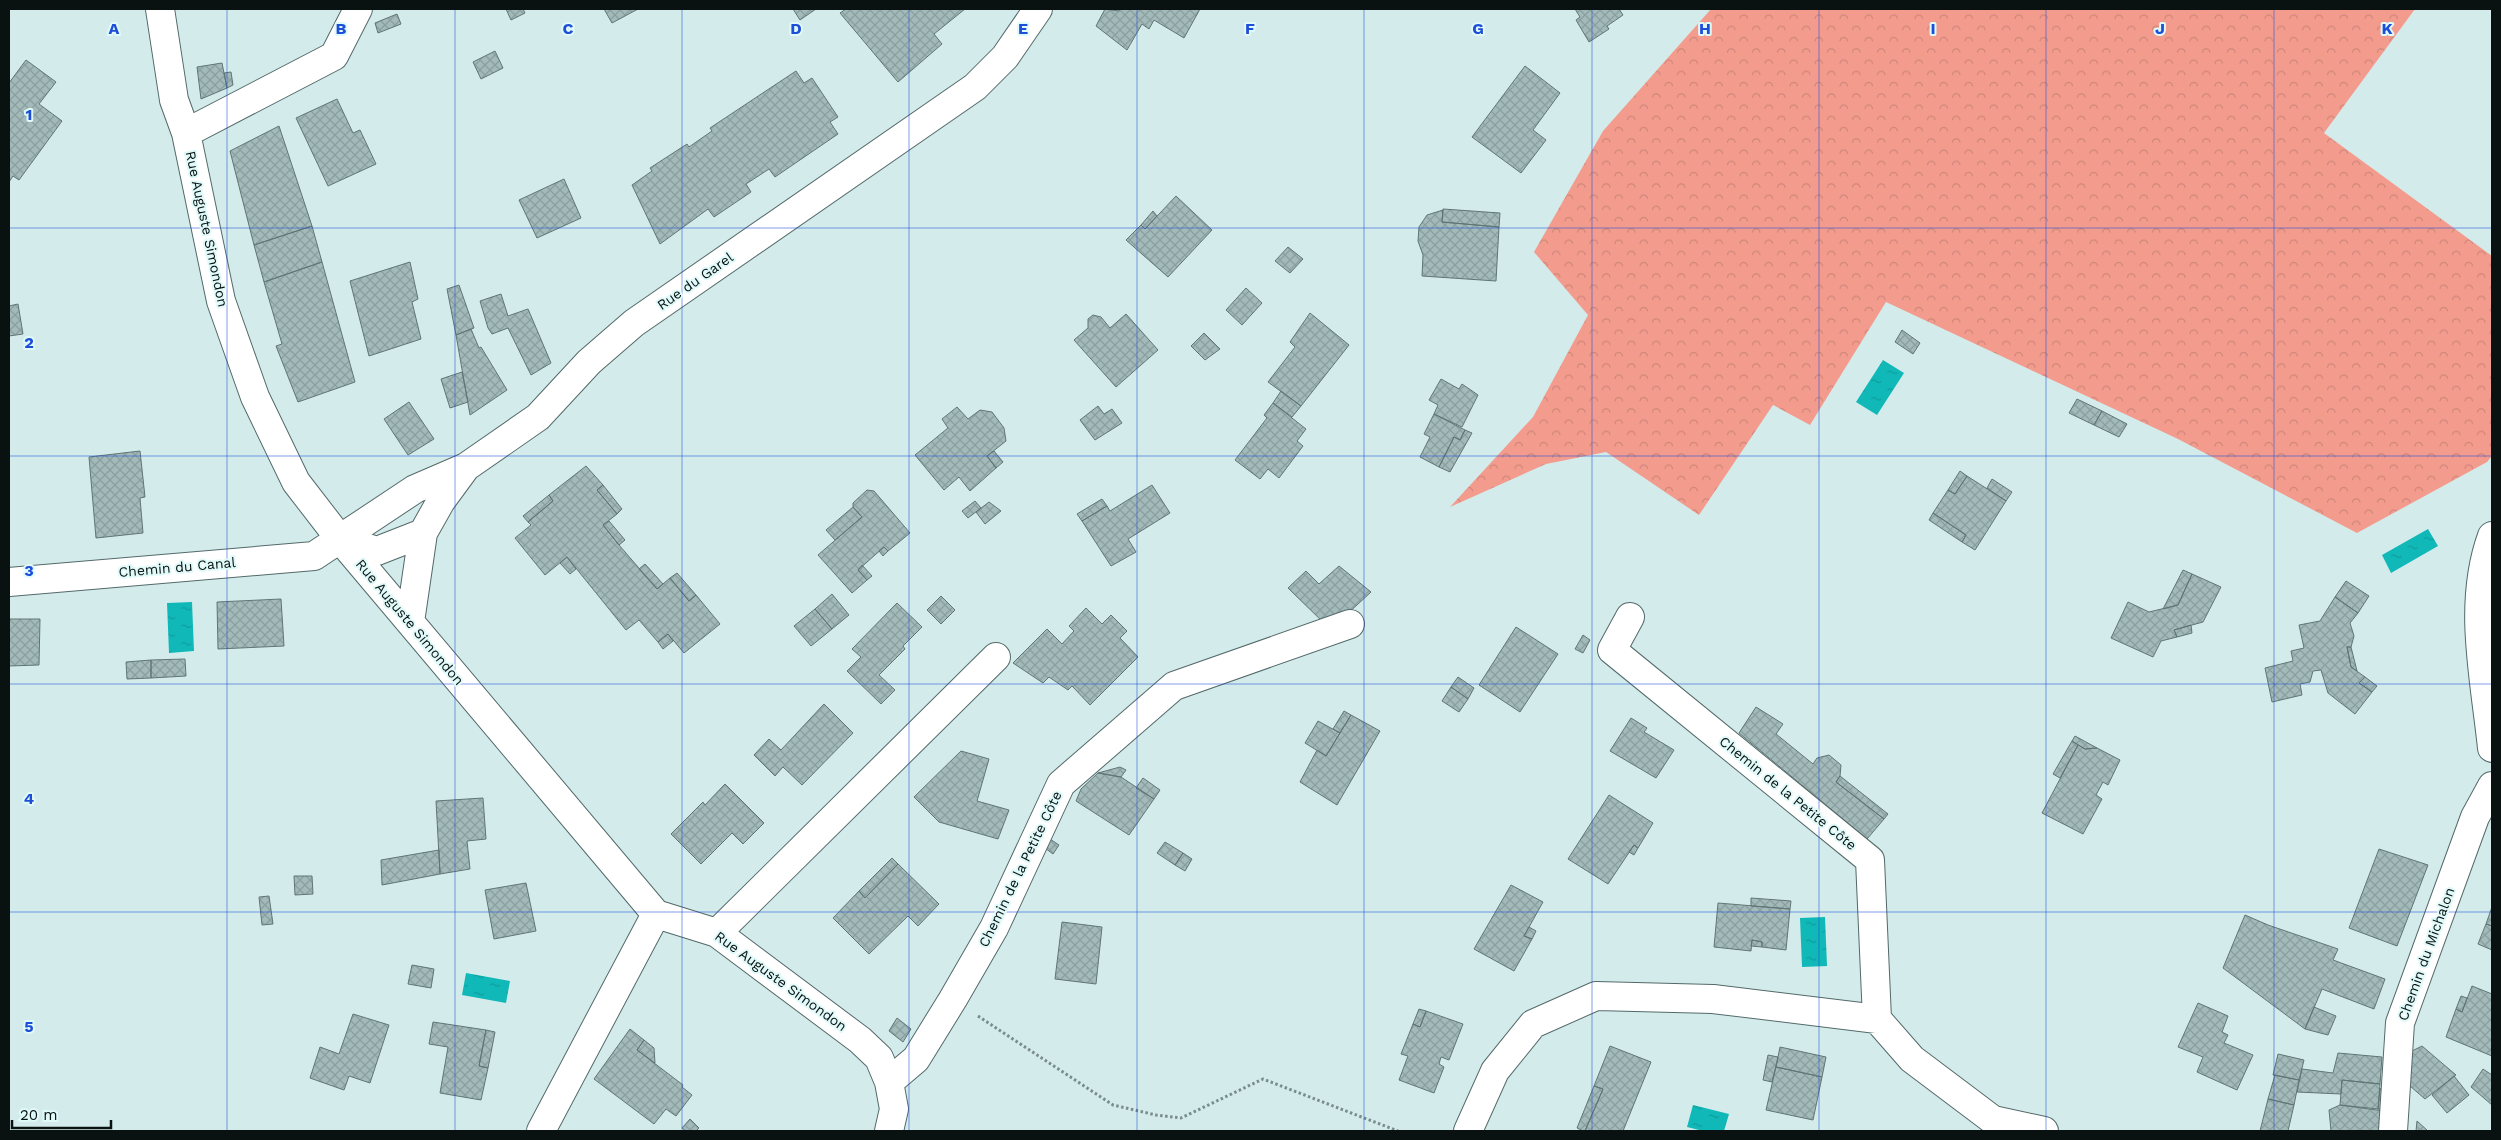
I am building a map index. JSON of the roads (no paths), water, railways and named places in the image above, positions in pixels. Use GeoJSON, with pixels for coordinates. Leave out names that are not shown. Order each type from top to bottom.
{"type":"FeatureCollection","features":[{"type":"Feature","properties":{"kind":"street","name":"Rue Auguste Simondon"},"geometry":{"type":"LineString","coordinates":[[158,9],[174,100],[186,134],[221,301],[256,397],[296,482],[340,539],[656,914],[717,933],[860,1040],[880,1058],[889,1082],[894,1109],[889,1131]]}},
{"type":"Feature","properties":{"kind":"street"},"geometry":{"type":"LineString","coordinates":[[186,134],[334,56],[358,9]]}},
{"type":"Feature","properties":{"kind":"street","name":"Rue du Garel"},"geometry":{"type":"LineString","coordinates":[[340,539],[415,489],[466,467],[538,417],[589,362],[634,323],[976,87],[1005,57],[1038,9]]}},
{"type":"Feature","properties":{"kind":"street"},"geometry":{"type":"LineString","coordinates":[[410,622],[423,533],[441,501],[466,467]]}},
{"type":"Feature","properties":{"kind":"street"},"geometry":{"type":"LineString","coordinates":[[340,539],[377,551],[423,533]]}},
{"type":"Feature","properties":{"kind":"street"},"geometry":{"type":"LineString","coordinates":[[2492,536],[2486,552],[2478,610],[2492,748]]}},
{"type":"Feature","properties":{"kind":"street","name":"Chemin du Canal"},"geometry":{"type":"LineString","coordinates":[[9,582],[314,556],[340,539]]}},
{"type":"Feature","properties":{"kind":"street","name":"Chemin de la Petite Côte"},"geometry":{"type":"LineString","coordinates":[[1630,617],[1612,650],[1870,860],[1877,1019]]}},
{"type":"Feature","properties":{"kind":"street","name":"Chemin de la Petite Côte"},"geometry":{"type":"LineString","coordinates":[[889,1082],[916,1059],[994,928],[1060,784],[1174,686],[1350,624]]}},
{"type":"Feature","properties":{"kind":"street"},"geometry":{"type":"LineString","coordinates":[[717,933],[996,657]]}},
{"type":"Feature","properties":{"kind":"street","name":"Chemin du Michalon"},"geometry":{"type":"LineString","coordinates":[[2393,1131],[2400,1023],[2475,817],[2492,786]]}},
{"type":"Feature","properties":{"kind":"street"},"geometry":{"type":"LineString","coordinates":[[541,1131],[656,914]]}},
{"type":"Feature","properties":{"kind":"street"},"geometry":{"type":"LineString","coordinates":[[1468,1131],[1495,1071],[1533,1024],[1596,996],[1713,1000],[1877,1019],[1912,1058],[1993,1120],[2044,1131]]}},
{"type":"Feature","properties":{"kind":"water"},"geometry":{"type":"Polygon","coordinates":[[[1883,360],[1904,373],[1877,415],[1856,402],[1883,360]]]}},
{"type":"Feature","properties":{"kind":"water"},"geometry":{"type":"Polygon","coordinates":[[[2428,529],[2438,546],[2391,573],[2382,555],[2428,529]]]}},
{"type":"Feature","properties":{"kind":"water"},"geometry":{"type":"Polygon","coordinates":[[[192,602],[194,651],[169,653],[167,603],[192,602]]]}},
{"type":"Feature","properties":{"kind":"water"},"geometry":{"type":"Polygon","coordinates":[[[1825,917],[1827,966],[1802,967],[1800,918],[1825,917]]]}},
{"type":"Feature","properties":{"kind":"water"},"geometry":{"type":"Polygon","coordinates":[[[466,973],[510,981],[506,1003],[462,995],[466,973]]]}},
{"type":"Feature","properties":{"kind":"water"},"geometry":{"type":"Polygon","coordinates":[[[1693,1105],[1729,1114],[1724,1131],[1703,1131],[1687,1127],[1693,1105]]]}}]}
